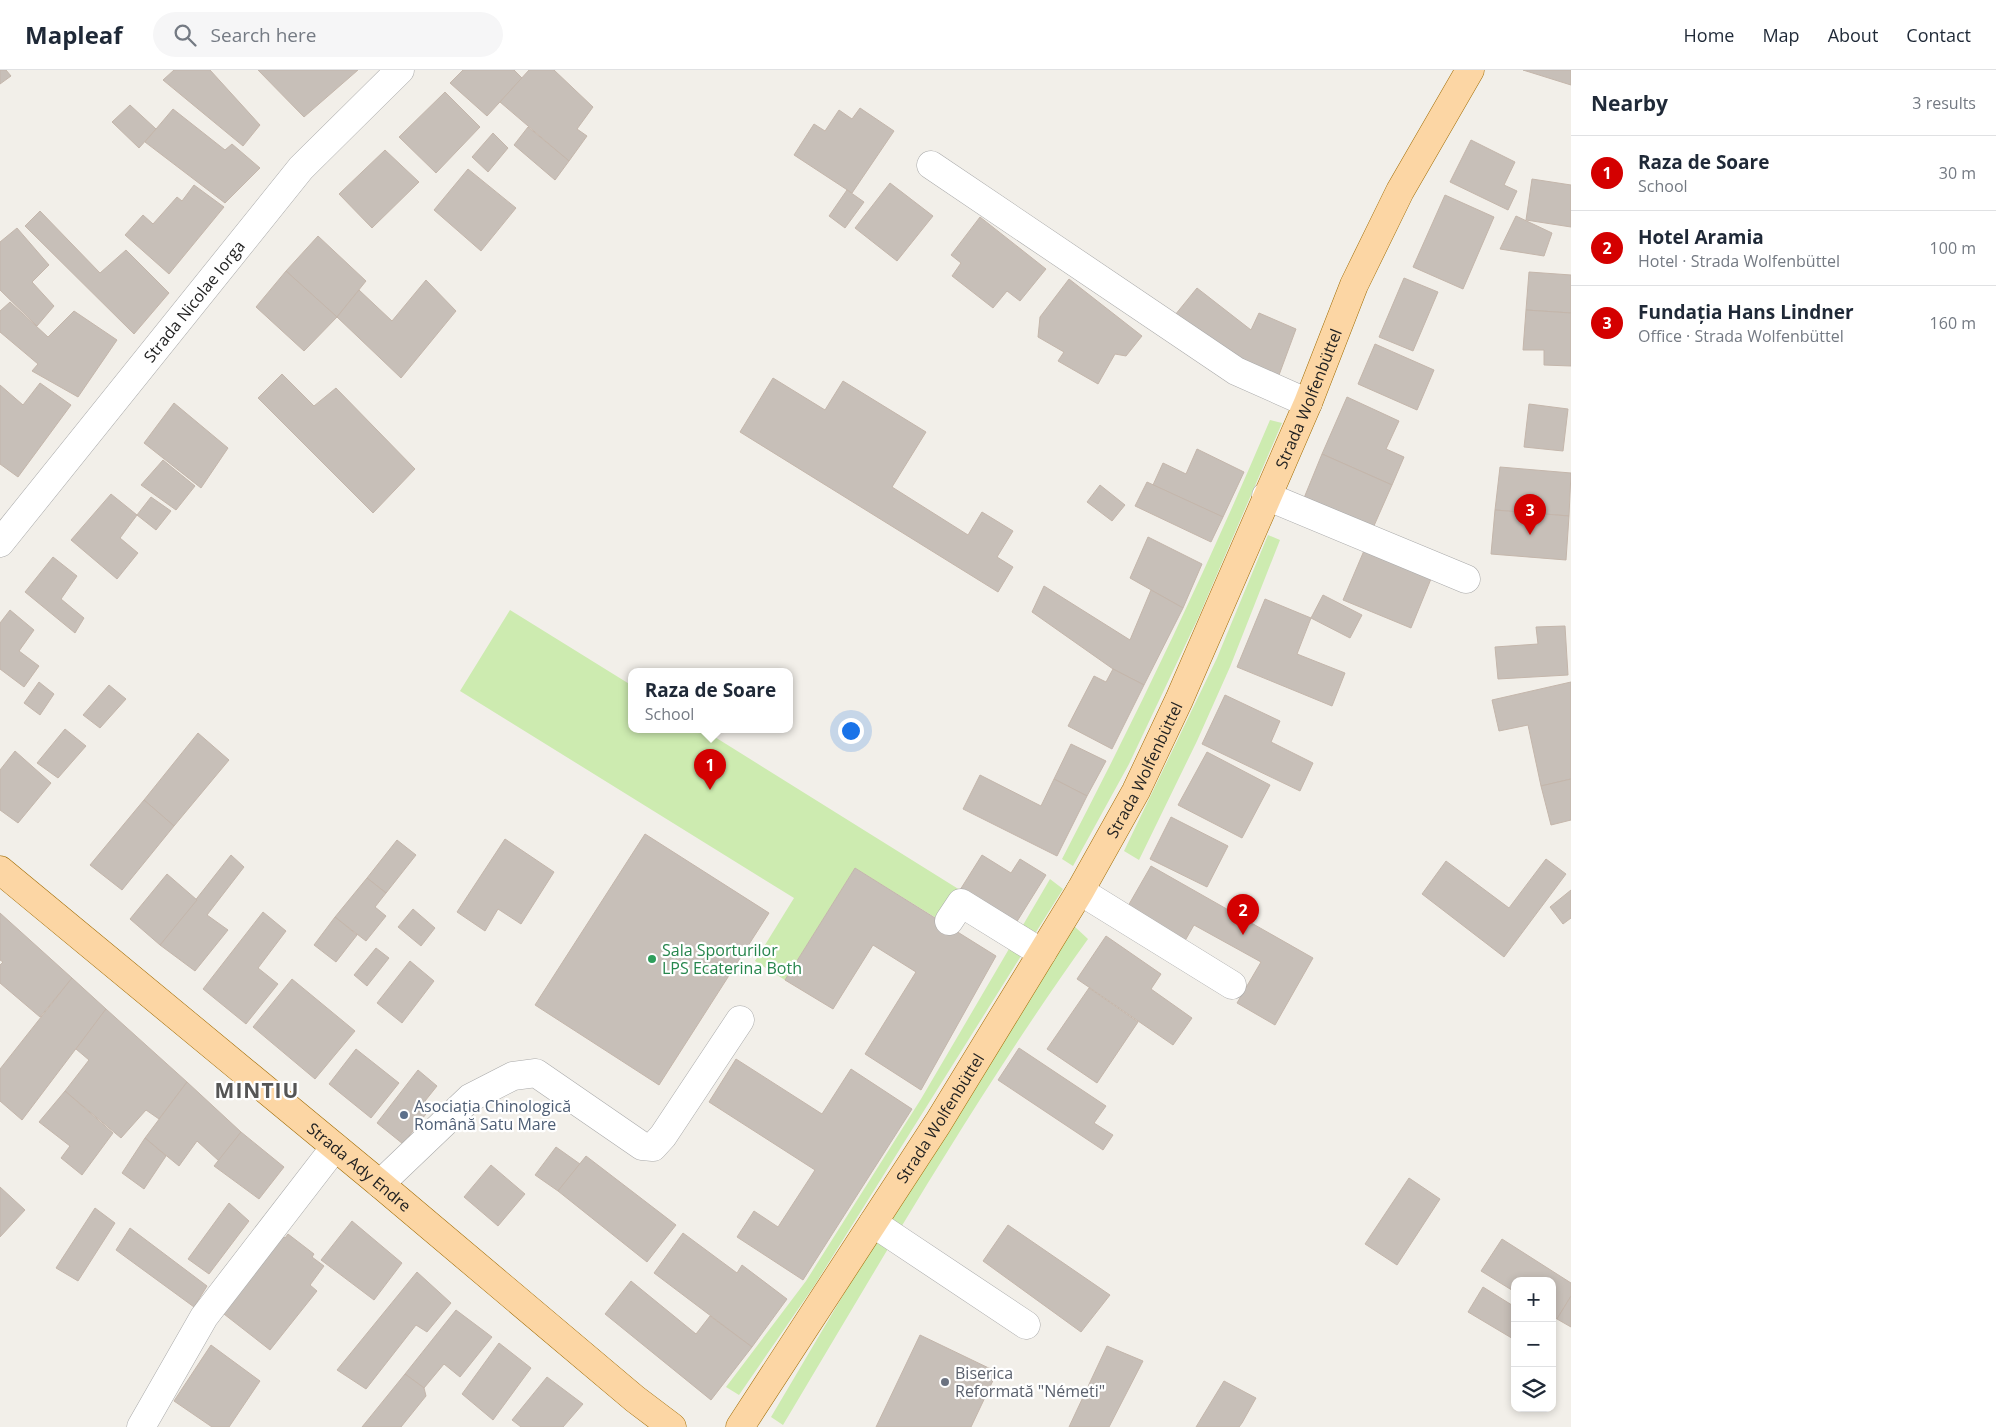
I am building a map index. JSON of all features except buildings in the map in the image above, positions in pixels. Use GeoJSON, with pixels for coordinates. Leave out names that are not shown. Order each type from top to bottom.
{"type":"FeatureCollection","features":[{"type":"Feature","properties":{"kind":"main road","name":"Strada Wolfenbüttel"},"geometry":{"type":"LineString","coordinates":[[740,1427],[938,1124],[1080,891],[1136,791],[1179,700],[1308,403],[1354,285],[1400,191],[1470,70]]}},
{"type":"Feature","properties":{"kind":"main road","name":"Strada Ady Endre"},"geometry":{"type":"LineString","coordinates":[[0,870],[380,1184],[635,1400],[672,1427]]}},
{"type":"Feature","properties":{"kind":"street","name":"Strada Nicolae Iorga"},"geometry":{"type":"LineString","coordinates":[[0,543],[301,168],[400,70]]}},
{"type":"Feature","properties":{"kind":"street"},"geometry":{"type":"LineString","coordinates":[[931,165],[1236,371],[1308,403]]}},
{"type":"Feature","properties":{"kind":"street"},"geometry":{"type":"LineString","coordinates":[[1266,496],[1466,579]]}},
{"type":"Feature","properties":{"kind":"street"},"geometry":{"type":"LineString","coordinates":[[1080,891],[1232,986]]}},
{"type":"Feature","properties":{"kind":"street"},"geometry":{"type":"LineString","coordinates":[[949,921],[961,903],[1042,953]]}},
{"type":"Feature","properties":{"kind":"street"},"geometry":{"type":"LineString","coordinates":[[380,1184],[470,1098],[514,1076],[536,1074],[555,1084],[642,1146],[653,1147],[663,1136],[740,1020]]}},
{"type":"Feature","properties":{"kind":"street"},"geometry":{"type":"LineString","coordinates":[[141,1427],[204,1317],[335,1147]]}},
{"type":"Feature","properties":{"kind":"street"},"geometry":{"type":"LineString","coordinates":[[873,1223],[1026,1325]]}},
{"type":"Feature","properties":{"kind":"green space"},"geometry":{"type":"Polygon","coordinates":[[[1270,420],[1282,423],[1199,616],[1129,764],[1073,866],[1062,859],[1170,641],[1270,420]]]}},
{"type":"Feature","properties":{"kind":"green space"},"geometry":{"type":"Polygon","coordinates":[[[1268,535],[1280,540],[1230,667],[1197,741],[1139,860],[1124,851],[1217,658],[1268,535]]]}},
{"type":"Feature","properties":{"kind":"green space"},"geometry":{"type":"Polygon","coordinates":[[[510,610],[628,683],[628,733],[708,733],[960,890],[941,921],[855,868],[785,980],[755,961],[794,898],[460,691],[510,610]]]}},
{"type":"Feature","properties":{"kind":"green space"},"geometry":{"type":"Polygon","coordinates":[[[1050,879],[1063,889],[814,1286],[739,1395],[726,1387],[806,1281],[921,1099],[1050,879]]]}},
{"type":"Feature","properties":{"kind":"green space"},"geometry":{"type":"Polygon","coordinates":[[[1074,926],[1088,939],[1007,1057],[893,1240],[783,1425],[771,1417],[877,1238],[1074,926]]]}},
{"type":"Feature","properties":{"kind":"place","name":"Fundația Hans Lindner"},"geometry":{"type":"Point","coordinates":[1530,535]}},
{"type":"Feature","properties":{"kind":"place","name":"Raza de Soare"},"geometry":{"type":"Point","coordinates":[710,790]}},
{"type":"Feature","properties":{"kind":"place","name":"Hotel Aramia"},"geometry":{"type":"Point","coordinates":[1243,935]}},
{"type":"Feature","properties":{"kind":"place","name":"Sala Sporturilor LPS Ecaterina Both"},"geometry":{"type":"Point","coordinates":[652,959]}},
{"type":"Feature","properties":{"kind":"place","name":"Asociația Chinologică Română Satu Mare"},"geometry":{"type":"Point","coordinates":[404,1115]}},
{"type":"Feature","properties":{"kind":"place","name":"Biserica Reformată \"Németi\""},"geometry":{"type":"Point","coordinates":[945,1382]}},
{"type":"Feature","properties":{"kind":"district","name":"MINTIU"},"geometry":{"type":"Point","coordinates":[257,1091]}}]}
